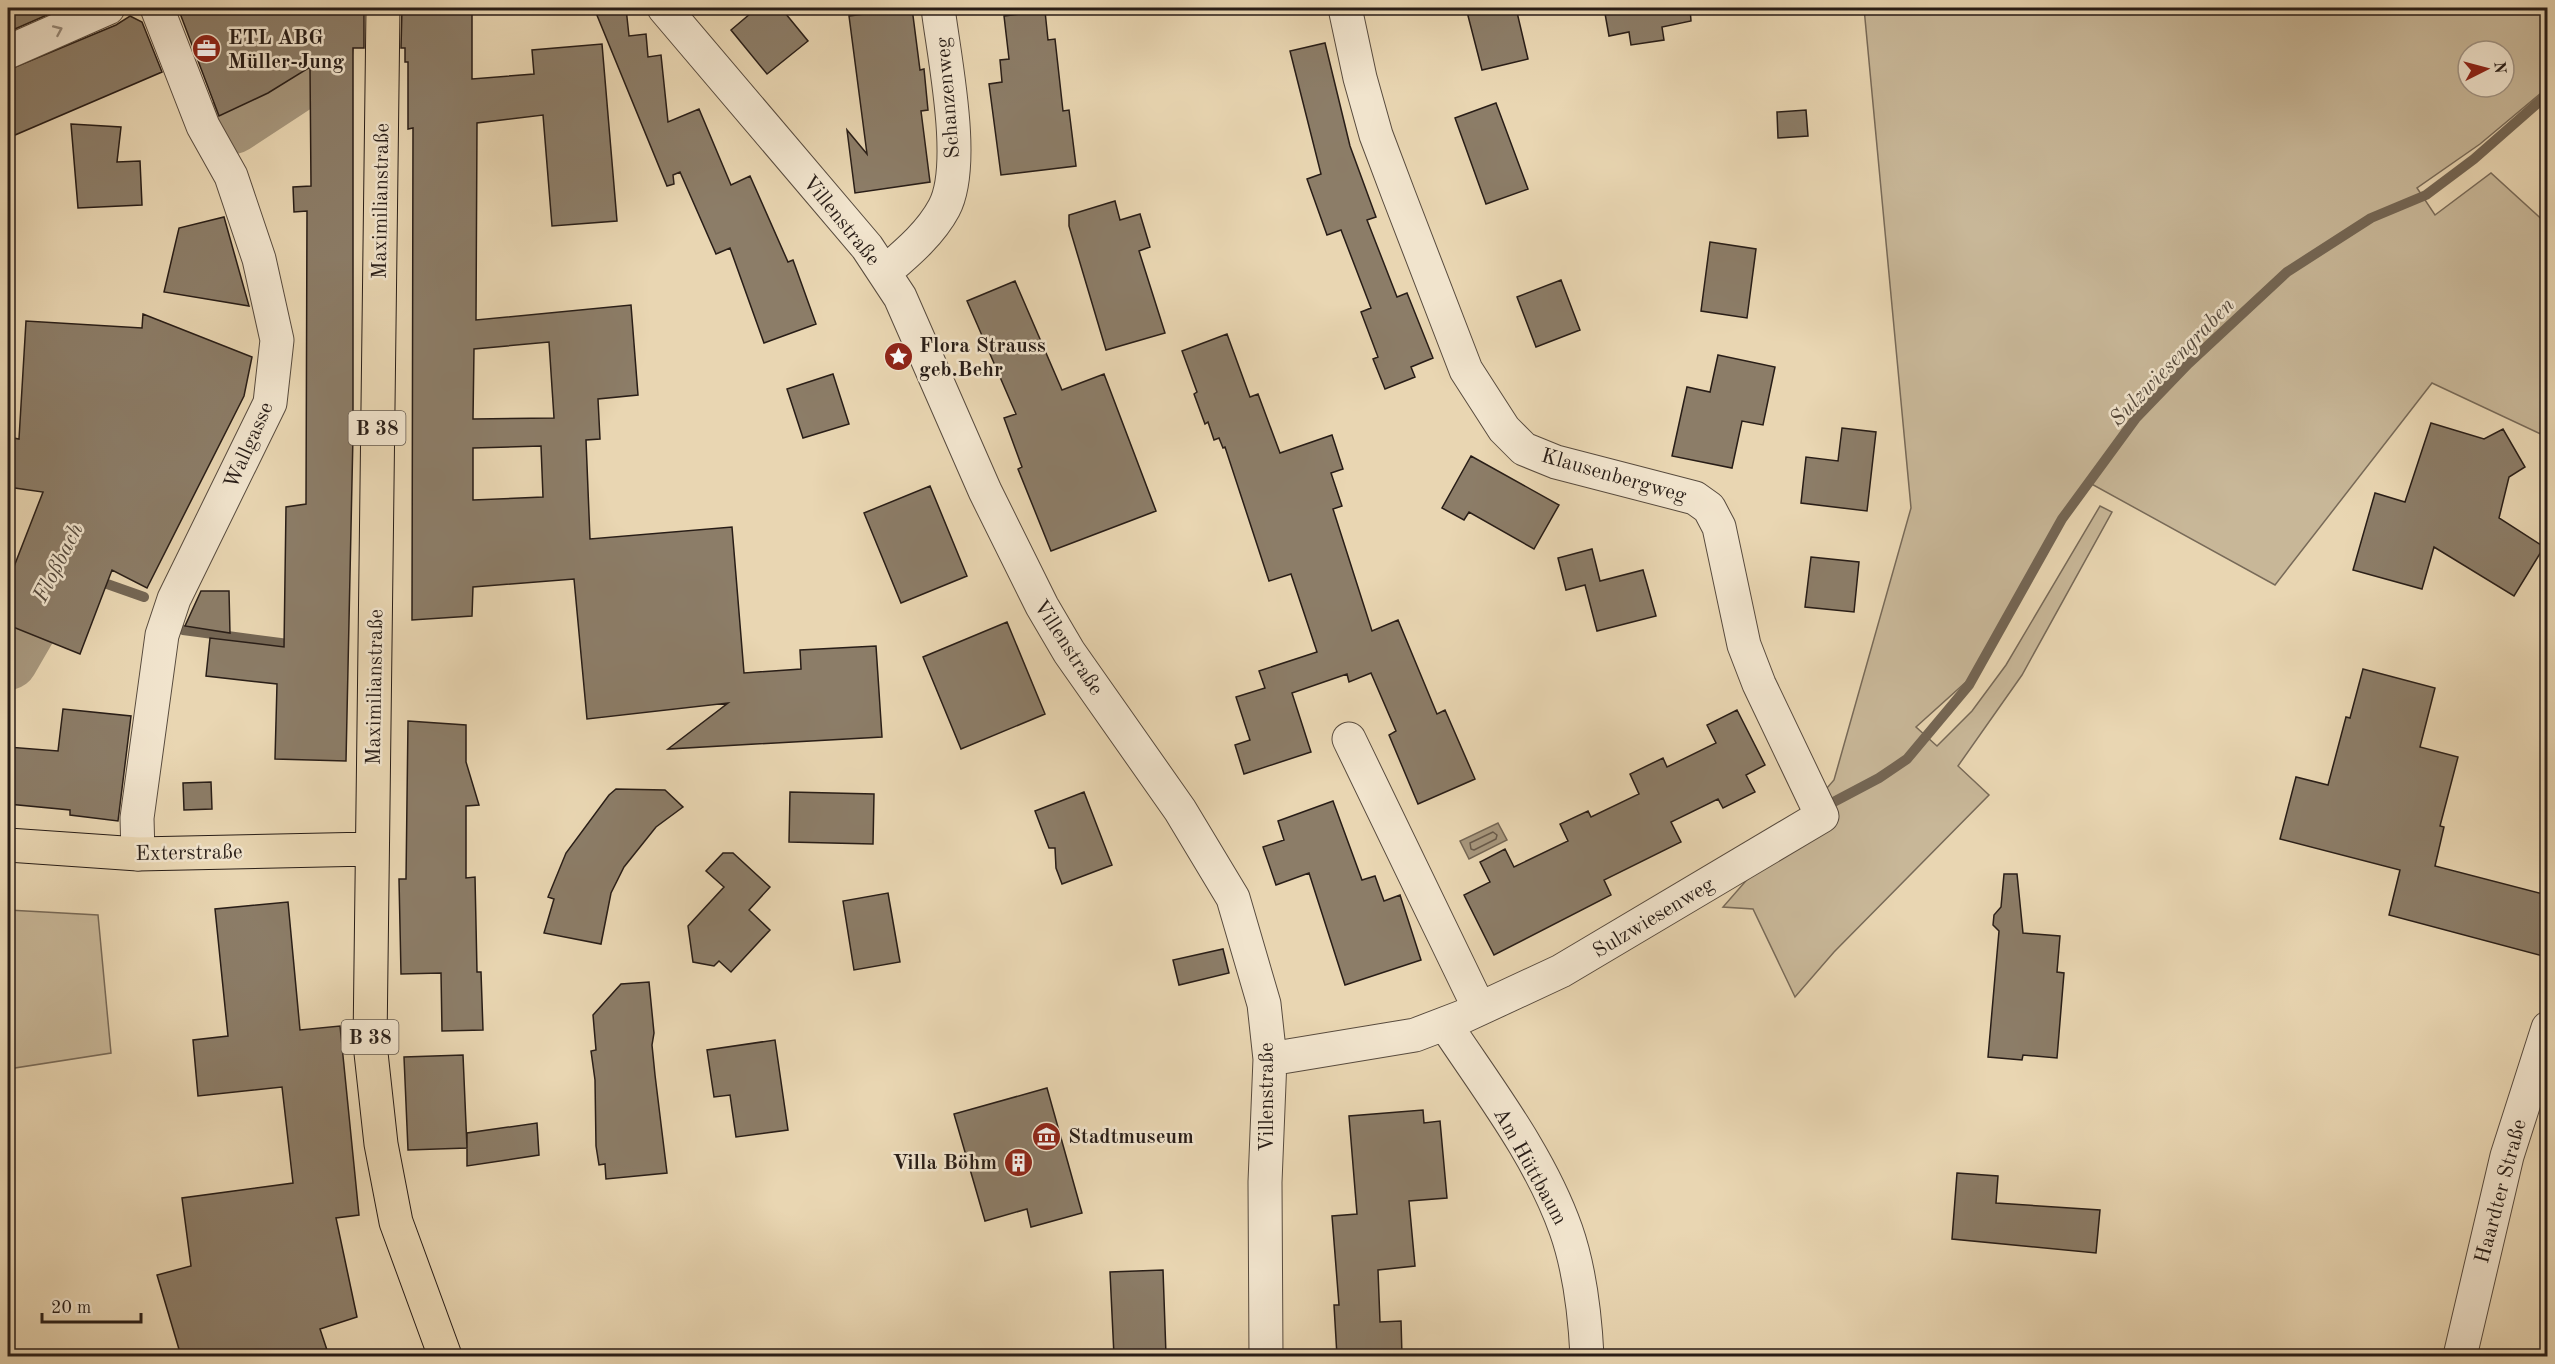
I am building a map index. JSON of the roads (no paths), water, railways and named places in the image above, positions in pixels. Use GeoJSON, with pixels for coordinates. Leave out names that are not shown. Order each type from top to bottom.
{"type":"FeatureCollection","features":[{"type":"Feature","properties":{"kind":"main road","name":"Maximilianstraße"},"geometry":{"type":"LineString","coordinates":[[383,8],[370,1044],[381,1144],[402,1240],[445,1356]]}},
{"type":"Feature","properties":{"kind":"main road","name":"Exterstraße"},"geometry":{"type":"LineString","coordinates":[[8,845],[138,854],[371,849]]}},
{"type":"Feature","properties":{"kind":"street"},"geometry":{"type":"LineString","coordinates":[[8,52],[108,8]]}},
{"type":"Feature","properties":{"kind":"street","name":"Wallgasse"},"geometry":{"type":"LineString","coordinates":[[138,854],[137,818],[162,635],[174,599],[270,404],[277,340],[259,259],[231,177],[202,126],[156,8]]}},
{"type":"Feature","properties":{"kind":"street","name":"Villenstraße"},"geometry":{"type":"LineString","coordinates":[[664,8],[867,247],[885,272],[900,297],[985,491],[1042,606],[1069,652],[1180,810],[1233,898],[1264,1004],[1270,1059],[1265,1182],[1266,1356]]}},
{"type":"Feature","properties":{"kind":"street","name":"Schanzenweg"},"geometry":{"type":"LineString","coordinates":[[885,272],[927,233],[945,207],[950,190],[953,124],[938,8]]}},
{"type":"Feature","properties":{"kind":"street","name":"Klausenbergweg"},"geometry":{"type":"LineString","coordinates":[[1345,8],[1360,78],[1376,135],[1466,370],[1504,429],[1524,449],[1556,462],[1695,498],[1709,508],[1721,537],[1744,645],[1763,694],[1822,816]]}},
{"type":"Feature","properties":{"kind":"street"},"geometry":{"type":"LineString","coordinates":[[1349,740],[1479,1008]]}},
{"type":"Feature","properties":{"kind":"street","name":"Sulzwiesenweg"},"geometry":{"type":"LineString","coordinates":[[1270,1059],[1369,1045],[1415,1035],[1445,1024],[1562,971],[1822,816]]}},
{"type":"Feature","properties":{"kind":"street","name":"Am Hüttbaum"},"geometry":{"type":"LineString","coordinates":[[1445,1024],[1494,1099],[1552,1196],[1567,1231],[1585,1320],[1587,1356]]}},
{"type":"Feature","properties":{"kind":"street","name":"Haardter Straße"},"geometry":{"type":"LineString","coordinates":[[2460,1356],[2507,1156],[2547,1028]]}},
{"type":"Feature","properties":{"kind":"water"},"geometry":{"type":"Polygon","coordinates":[[[1498,823],[1507,840],[1469,859],[1460,841],[1498,823]]]}},
{"type":"Feature","properties":{"kind":"waterway","name":"Floßbach"},"geometry":{"type":"LineString","coordinates":[[233,124],[320,67],[324,47]]}},
{"type":"Feature","properties":{"kind":"waterway","name":"Sulzwiesengraben"},"geometry":{"type":"LineString","coordinates":[[1826,806],[1879,778],[1907,759],[1969,685],[2062,519],[2136,418],[2188,364],[2287,272],[2371,218],[2426,195],[2474,159],[2548,94]]}},
{"type":"Feature","properties":{"kind":"waterway","name":"Floßbach"},"geometry":{"type":"LineString","coordinates":[[264,104],[265,95]]}},
{"type":"Feature","properties":{"kind":"waterway","name":"Floßbach"},"geometry":{"type":"LineString","coordinates":[[8,660],[26,629],[56,556]]}},
{"type":"Feature","properties":{"kind":"waterway","name":"Sulzwiesengraben"},"geometry":{"type":"LineString","coordinates":[[93,579],[144,597]]}},
{"type":"Feature","properties":{"kind":"waterway"},"geometry":{"type":"LineString","coordinates":[[183,630],[296,645]]}},
{"type":"Feature","properties":{"kind":"place","name":"ETL ABG Müller-Jung"},"geometry":{"type":"Point","coordinates":[207,49]}},
{"type":"Feature","properties":{"kind":"place","name":"Flora Strauss geb.Behr"},"geometry":{"type":"Point","coordinates":[898,357]}},
{"type":"Feature","properties":{"kind":"place","name":"Stadtmuseum"},"geometry":{"type":"Point","coordinates":[1047,1136]}},
{"type":"Feature","properties":{"kind":"place","name":"Villa Böhm"},"geometry":{"type":"Point","coordinates":[1018,1162]}}]}
